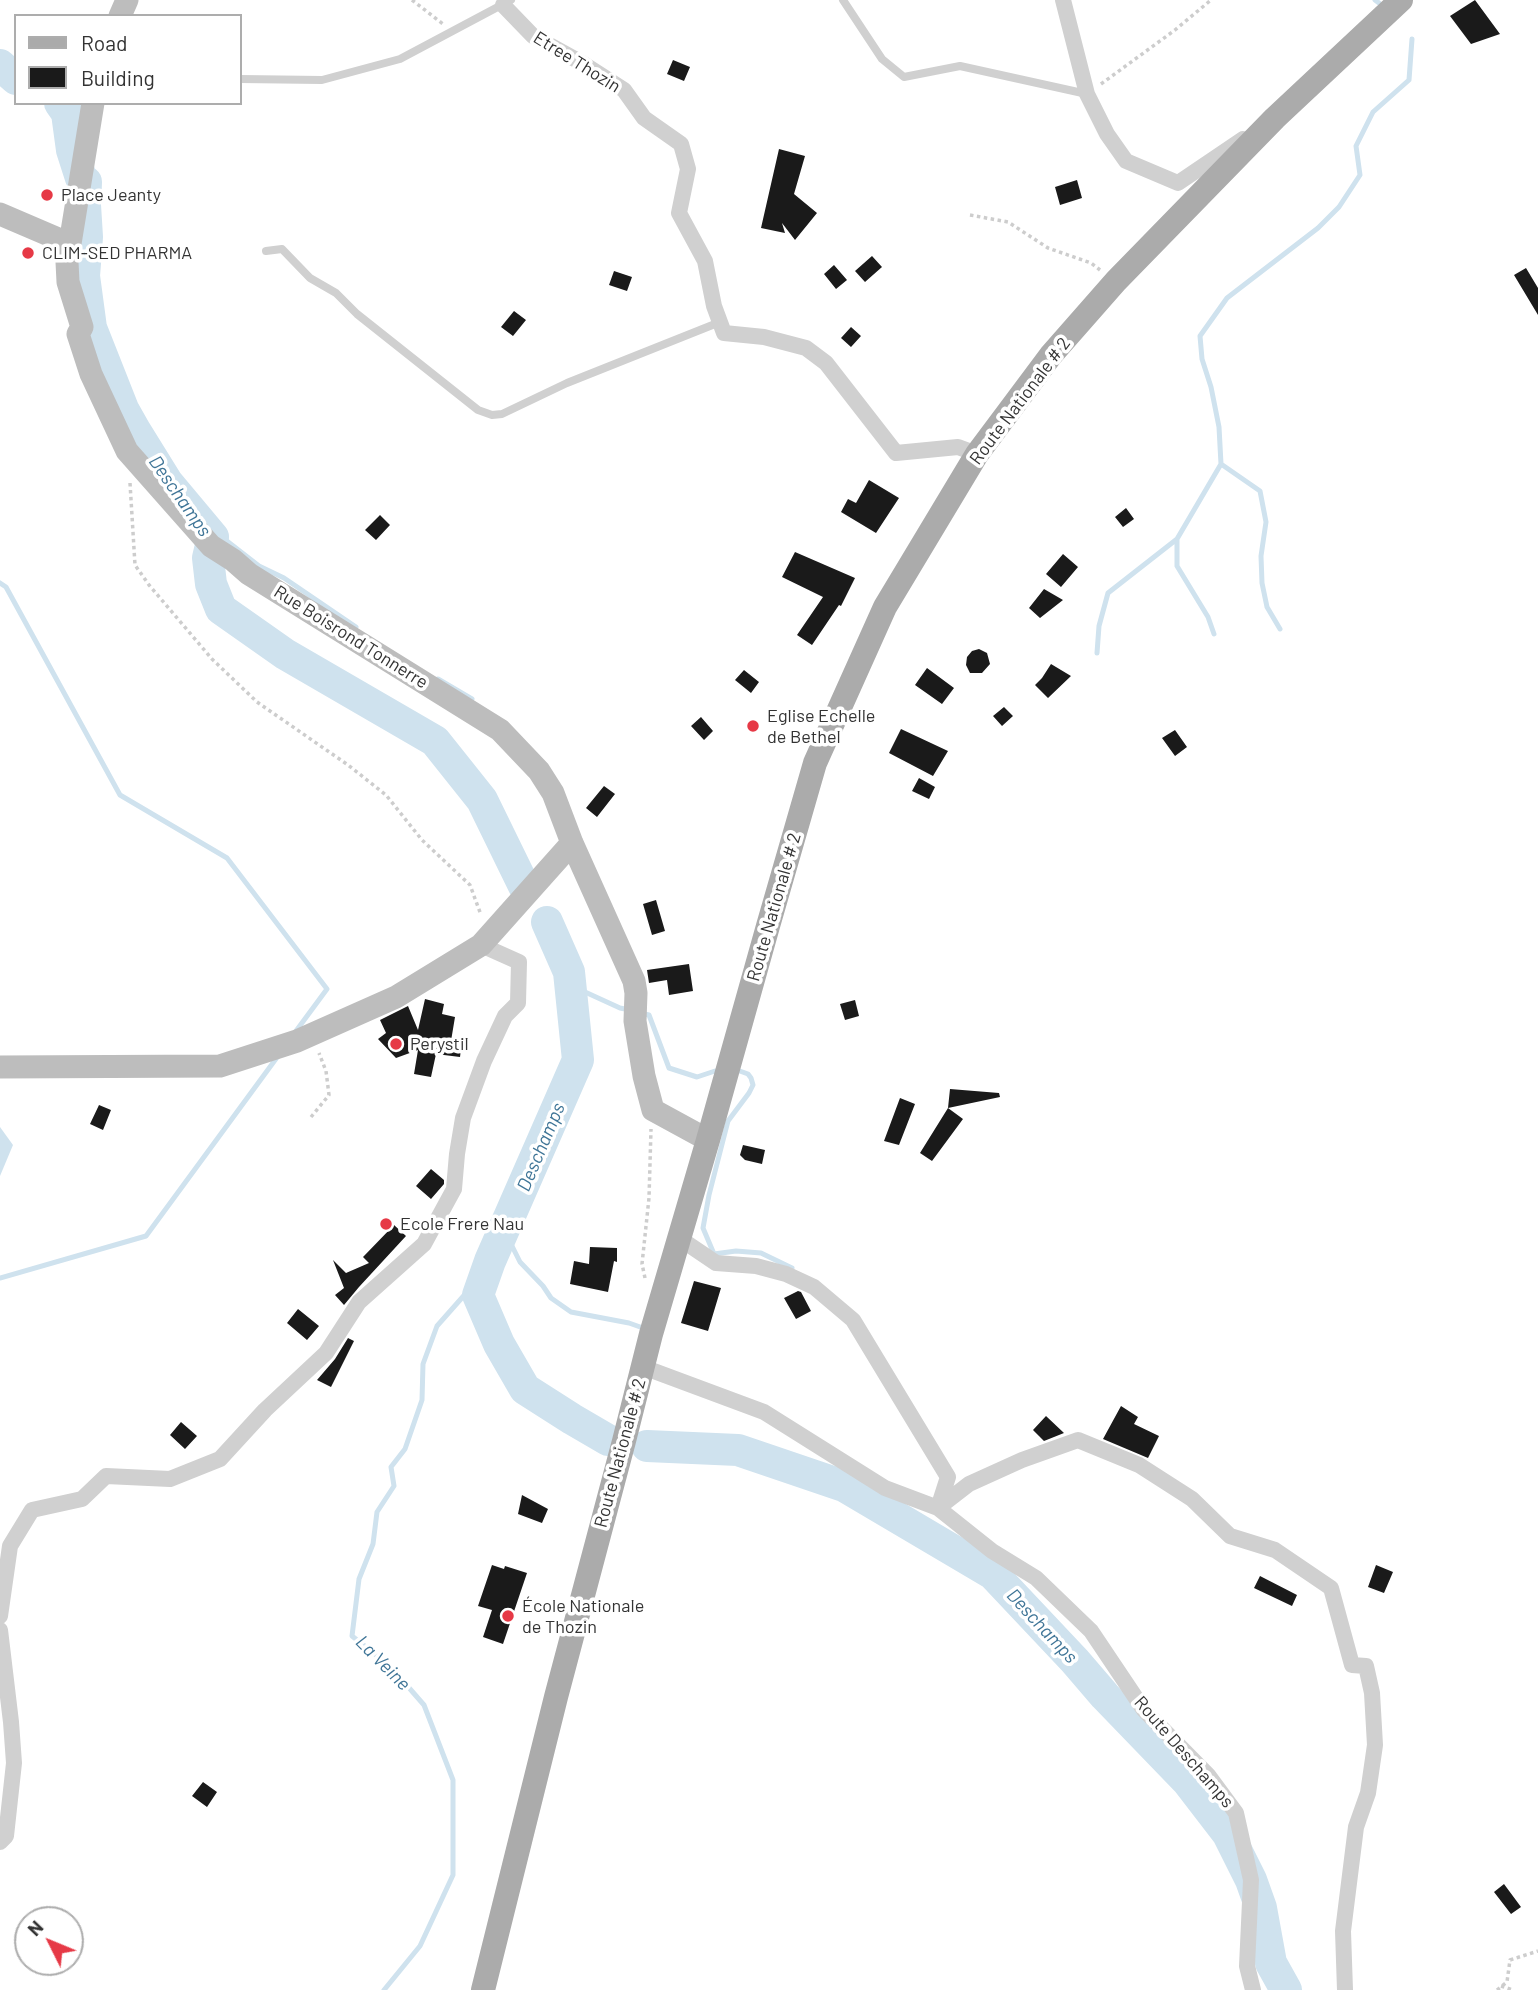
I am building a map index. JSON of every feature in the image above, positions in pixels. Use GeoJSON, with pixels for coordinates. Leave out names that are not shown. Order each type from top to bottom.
{"type":"FeatureCollection","features":[{"type":"Feature","properties":{"kind":"main road","name":"Route Nationale # 2"},"geometry":{"type":"LineString","coordinates":[[483,1990],[555,1697],[643,1367],[768,926],[816,763],[885,607],[978,454],[1051,355],[1116,281],[1275,118],[1401,0]]}},
{"type":"Feature","properties":{"kind":"street"},"geometry":{"type":"LineString","coordinates":[[1063,0],[1087,94],[1107,134],[1126,161],[1178,183],[1275,118]]}},
{"type":"Feature","properties":{"kind":"street","name":"Etree Thozin"},"geometry":{"type":"LineString","coordinates":[[507,3],[533,36],[624,90],[644,118],[681,144],[688,169],[679,213],[705,261],[720,322]]}},
{"type":"Feature","properties":{"kind":"street","name":"Rue Boisrond Tonnerre"},"geometry":{"type":"LineString","coordinates":[[93,105],[67,262],[68,282],[82,327],[78,334],[91,374],[127,451],[211,546],[244,570],[500,730],[539,771],[553,793],[572,843],[634,981],[635,1021],[653,1110]]}},
{"type":"Feature","properties":{"kind":"street"},"geometry":{"type":"LineString","coordinates":[[0,214],[70,244]]}},
{"type":"Feature","properties":{"kind":"street"},"geometry":{"type":"LineString","coordinates":[[720,322],[724,333],[764,337],[806,348],[826,363],[896,453],[958,447],[978,454]]}},
{"type":"Feature","properties":{"kind":"street"},"geometry":{"type":"LineString","coordinates":[[0,1067],[220,1066],[297,1041],[396,997],[485,941],[572,843]]}},
{"type":"Feature","properties":{"kind":"street"},"geometry":{"type":"LineString","coordinates":[[0,1616],[10,1546],[32,1510],[82,1499],[106,1476],[170,1479],[220,1459],[265,1410],[326,1353],[359,1302],[424,1244],[454,1189],[463,1118],[484,1061],[505,1016],[518,1003],[519,962],[485,941]]}},
{"type":"Feature","properties":{"kind":"street"},"geometry":{"type":"LineString","coordinates":[[653,1110],[709,1140]]}},
{"type":"Feature","properties":{"kind":"street"},"geometry":{"type":"LineString","coordinates":[[679,1238],[716,1263],[756,1266],[814,1287],[853,1320],[947,1477],[938,1508]]}},
{"type":"Feature","properties":{"kind":"street","name":"Route Deschamps"},"geometry":{"type":"LineString","coordinates":[[643,1367],[764,1412],[885,1488],[938,1508],[992,1551],[1036,1578],[1091,1631],[1143,1710],[1208,1775],[1236,1813],[1251,1880],[1247,1966],[1252,1990]]}},
{"type":"Feature","properties":{"kind":"street"},"geometry":{"type":"LineString","coordinates":[[938,1508],[969,1485],[1022,1460],[1078,1440],[1139,1465],[1192,1499],[1230,1536],[1275,1550],[1331,1588],[1352,1664],[1366,1666],[1372,1693],[1375,1745],[1368,1793],[1356,1827],[1343,1931],[1345,1990]]}},
{"type":"Feature","properties":{"kind":"street"},"geometry":{"type":"LineString","coordinates":[[0,1630],[14,1763],[6,1836],[0,1842]]}},
{"type":"Feature","properties":{"kind":"lane"},"geometry":{"type":"LineString","coordinates":[[843,0],[882,60],[904,77],[960,66],[1087,94]]}},
{"type":"Feature","properties":{"kind":"lane"},"geometry":{"type":"LineString","coordinates":[[242,79],[322,80],[400,59],[507,3]]}},
{"type":"Feature","properties":{"kind":"lane"},"geometry":{"type":"LineString","coordinates":[[266,251],[282,249],[310,278],[336,293],[357,314],[478,410],[492,415],[502,414],[567,383],[720,322]]}},
{"type":"Feature","properties":{"kind":"path"},"geometry":{"type":"LineString","coordinates":[[412,0],[453,31]]}},
{"type":"Feature","properties":{"kind":"path"},"geometry":{"type":"LineString","coordinates":[[1087,94],[1175,30],[1211,0]]}},
{"type":"Feature","properties":{"kind":"path"},"geometry":{"type":"LineString","coordinates":[[970,215],[1008,222],[1048,248],[1091,263],[1116,281]]}},
{"type":"Feature","properties":{"kind":"path"},"geometry":{"type":"LineString","coordinates":[[127,451],[135,565],[149,585],[212,659],[257,702],[386,794],[422,840],[470,884],[485,941]]}},
{"type":"Feature","properties":{"kind":"path"},"geometry":{"type":"LineString","coordinates":[[311,1116],[329,1094],[326,1071],[312,1035]]}},
{"type":"Feature","properties":{"kind":"path"},"geometry":{"type":"LineString","coordinates":[[646,1288],[642,1264],[649,1198],[653,1110]]}},
{"type":"Feature","properties":{"kind":"path"},"geometry":{"type":"LineString","coordinates":[[1497,1990],[1507,1982],[1510,1960],[1538,1951]]}},
{"type":"Feature","properties":{"kind":"path"},"geometry":{"type":"LineString","coordinates":[[1501,1986],[1513,1990]]}},
{"type":"Feature","properties":{"kind":"water"},"geometry":{"type":"Polygon","coordinates":[[[0,1127],[13,1145],[0,1176],[0,1127]]]}},
{"type":"Feature","properties":{"kind":"building"},"geometry":{"type":"Polygon","coordinates":[[[1475,0],[1500,34],[1471,44],[1450,16],[1475,0]]]}},
{"type":"Feature","properties":{"kind":"building"},"geometry":{"type":"Polygon","coordinates":[[[673,60],[690,67],[684,81],[667,74],[673,60]]]}},
{"type":"Feature","properties":{"kind":"building"},"geometry":{"type":"Polygon","coordinates":[[[779,149],[805,156],[794,194],[817,213],[795,240],[782,223],[785,233],[761,228],[779,149]]]}},
{"type":"Feature","properties":{"kind":"building"},"geometry":{"type":"Polygon","coordinates":[[[1077,180],[1082,198],[1060,205],[1055,187],[1077,180]]]}},
{"type":"Feature","properties":{"kind":"building"},"geometry":{"type":"Polygon","coordinates":[[[872,256],[882,267],[865,282],[855,271],[872,256]]]}},
{"type":"Feature","properties":{"kind":"building"},"geometry":{"type":"Polygon","coordinates":[[[834,265],[847,280],[836,289],[824,274],[834,265]]]}},
{"type":"Feature","properties":{"kind":"building"},"geometry":{"type":"Polygon","coordinates":[[[1526,268],[1538,288],[1538,315],[1514,275],[1526,268]]]}},
{"type":"Feature","properties":{"kind":"building"},"geometry":{"type":"Polygon","coordinates":[[[614,271],[632,277],[627,291],[609,285],[614,271]]]}},
{"type":"Feature","properties":{"kind":"building"},"geometry":{"type":"Polygon","coordinates":[[[514,311],[526,320],[513,336],[501,327],[514,311]]]}},
{"type":"Feature","properties":{"kind":"building"},"geometry":{"type":"Polygon","coordinates":[[[851,327],[861,336],[851,347],[841,338],[851,327]]]}},
{"type":"Feature","properties":{"kind":"building"},"geometry":{"type":"Polygon","coordinates":[[[869,480],[899,498],[876,533],[841,512],[848,499],[856,503],[869,480]]]}},
{"type":"Feature","properties":{"kind":"building"},"geometry":{"type":"Polygon","coordinates":[[[1126,508],[1134,519],[1123,527],[1115,517],[1126,508]]]}},
{"type":"Feature","properties":{"kind":"building"},"geometry":{"type":"Polygon","coordinates":[[[380,515],[390,525],[376,540],[365,530],[380,515]]]}},
{"type":"Feature","properties":{"kind":"building"},"geometry":{"type":"Polygon","coordinates":[[[795,552],[855,578],[841,606],[839,605],[812,645],[797,635],[823,597],[782,577],[795,552]]]}},
{"type":"Feature","properties":{"kind":"building"},"geometry":{"type":"Polygon","coordinates":[[[1063,554],[1078,567],[1061,587],[1046,574],[1063,554]]]}},
{"type":"Feature","properties":{"kind":"building"},"geometry":{"type":"Polygon","coordinates":[[[1044,589],[1063,600],[1040,618],[1029,608],[1044,589]]]}},
{"type":"Feature","properties":{"kind":"building"},"geometry":{"type":"Polygon","coordinates":[[[979,649],[987,653],[990,664],[982,673],[970,673],[966,665],[967,657],[972,651],[979,649]]]}},
{"type":"Feature","properties":{"kind":"building"},"geometry":{"type":"Polygon","coordinates":[[[1051,664],[1071,676],[1048,698],[1035,685],[1051,664]]]}},
{"type":"Feature","properties":{"kind":"building"},"geometry":{"type":"Polygon","coordinates":[[[927,668],[954,688],[942,704],[915,685],[927,668]]]}},
{"type":"Feature","properties":{"kind":"building"},"geometry":{"type":"Polygon","coordinates":[[[744,670],[759,682],[751,693],[735,680],[744,670]]]}},
{"type":"Feature","properties":{"kind":"building"},"geometry":{"type":"Polygon","coordinates":[[[1004,707],[1013,716],[1002,726],[993,716],[1004,707]]]}},
{"type":"Feature","properties":{"kind":"building"},"geometry":{"type":"Polygon","coordinates":[[[701,717],[713,731],[704,740],[691,726],[701,717]]]}},
{"type":"Feature","properties":{"kind":"building"},"geometry":{"type":"Polygon","coordinates":[[[901,729],[948,751],[933,776],[889,753],[901,729]]]}},
{"type":"Feature","properties":{"kind":"building"},"geometry":{"type":"Polygon","coordinates":[[[1175,730],[1187,747],[1175,756],[1162,738],[1175,730]]]}},
{"type":"Feature","properties":{"kind":"building"},"geometry":{"type":"Polygon","coordinates":[[[919,778],[935,787],[929,799],[912,791],[919,778]]]}},
{"type":"Feature","properties":{"kind":"building"},"geometry":{"type":"Polygon","coordinates":[[[604,786],[615,794],[597,817],[586,808],[604,786]]]}},
{"type":"Feature","properties":{"kind":"building"},"geometry":{"type":"Polygon","coordinates":[[[656,900],[665,931],[652,935],[643,904],[656,900]]]}},
{"type":"Feature","properties":{"kind":"building"},"geometry":{"type":"Polygon","coordinates":[[[689,964],[693,991],[669,995],[667,980],[649,983],[647,970],[689,964]]]}},
{"type":"Feature","properties":{"kind":"building"},"geometry":{"type":"Polygon","coordinates":[[[425,999],[444,1004],[442,1014],[455,1017],[451,1041],[462,1042],[460,1057],[436,1054],[431,1077],[414,1074],[418,1050],[396,1058],[378,1039],[386,1033],[380,1020],[408,1006],[418,1030],[425,999]]]}},
{"type":"Feature","properties":{"kind":"building"},"geometry":{"type":"Polygon","coordinates":[[[855,1000],[859,1016],[845,1020],[840,1004],[855,1000]]]}},
{"type":"Feature","properties":{"kind":"building"},"geometry":{"type":"Polygon","coordinates":[[[950,1089],[999,1093],[1000,1097],[948,1108],[950,1089]]]}},
{"type":"Feature","properties":{"kind":"building"},"geometry":{"type":"Polygon","coordinates":[[[900,1098],[915,1104],[899,1145],[884,1141],[900,1098]]]}},
{"type":"Feature","properties":{"kind":"building"},"geometry":{"type":"Polygon","coordinates":[[[99,1105],[111,1110],[103,1130],[90,1124],[99,1105]]]}},
{"type":"Feature","properties":{"kind":"building"},"geometry":{"type":"Polygon","coordinates":[[[948,1108],[963,1119],[932,1161],[920,1153],[948,1108]]]}},
{"type":"Feature","properties":{"kind":"building"},"geometry":{"type":"Polygon","coordinates":[[[743,1145],[765,1150],[762,1164],[745,1160],[740,1155],[743,1145]]]}},
{"type":"Feature","properties":{"kind":"building"},"geometry":{"type":"Polygon","coordinates":[[[431,1169],[444,1180],[444,1184],[431,1199],[416,1186],[431,1169]]]}},
{"type":"Feature","properties":{"kind":"building"},"geometry":{"type":"Polygon","coordinates":[[[394,1225],[406,1236],[344,1305],[335,1295],[344,1288],[333,1260],[346,1273],[369,1263],[363,1257],[394,1225]]]}},
{"type":"Feature","properties":{"kind":"building"},"geometry":{"type":"Polygon","coordinates":[[[590,1247],[617,1248],[617,1262],[614,1261],[608,1292],[570,1284],[574,1261],[589,1264],[590,1247]]]}},
{"type":"Feature","properties":{"kind":"building"},"geometry":{"type":"Polygon","coordinates":[[[694,1281],[721,1288],[708,1331],[681,1323],[694,1281]]]}},
{"type":"Feature","properties":{"kind":"building"},"geometry":{"type":"Polygon","coordinates":[[[798,1291],[811,1311],[796,1319],[784,1298],[798,1291]]]}},
{"type":"Feature","properties":{"kind":"building"},"geometry":{"type":"Polygon","coordinates":[[[298,1309],[319,1326],[307,1340],[287,1323],[298,1309]]]}},
{"type":"Feature","properties":{"kind":"building"},"geometry":{"type":"Polygon","coordinates":[[[348,1338],[354,1341],[331,1387],[317,1380],[335,1359],[348,1338]]]}},
{"type":"Feature","properties":{"kind":"building"},"geometry":{"type":"Polygon","coordinates":[[[1121,1406],[1138,1417],[1134,1424],[1159,1436],[1148,1458],[1103,1439],[1121,1406]]]}},
{"type":"Feature","properties":{"kind":"building"},"geometry":{"type":"Polygon","coordinates":[[[1046,1416],[1064,1433],[1044,1441],[1033,1430],[1046,1416]]]}},
{"type":"Feature","properties":{"kind":"building"},"geometry":{"type":"Polygon","coordinates":[[[181,1422],[197,1436],[185,1449],[170,1435],[181,1422]]]}},
{"type":"Feature","properties":{"kind":"building"},"geometry":{"type":"Polygon","coordinates":[[[522,1495],[548,1509],[542,1523],[518,1514],[522,1495]]]}},
{"type":"Feature","properties":{"kind":"building"},"geometry":{"type":"Polygon","coordinates":[[[492,1565],[527,1573],[503,1644],[483,1637],[492,1610],[478,1606],[492,1565]]]}},
{"type":"Feature","properties":{"kind":"building"},"geometry":{"type":"Polygon","coordinates":[[[1376,1565],[1393,1572],[1384,1593],[1368,1587],[1376,1565]]]}},
{"type":"Feature","properties":{"kind":"building"},"geometry":{"type":"Polygon","coordinates":[[[1260,1576],[1297,1595],[1292,1606],[1254,1588],[1260,1576]]]}},
{"type":"Feature","properties":{"kind":"building"},"geometry":{"type":"Polygon","coordinates":[[[203,1782],[217,1792],[207,1807],[192,1796],[203,1782]]]}},
{"type":"Feature","properties":{"kind":"building"},"geometry":{"type":"Polygon","coordinates":[[[1504,1884],[1521,1907],[1511,1914],[1494,1892],[1504,1884]]]}},
{"type":"Feature","properties":{"kind":"waterway"},"geometry":{"type":"LineString","coordinates":[[1375,0],[1379,3]]}},
{"type":"Feature","properties":{"kind":"waterway"},"geometry":{"type":"LineString","coordinates":[[1214,634],[1208,617],[1177,566],[1177,539],[1221,464],[1219,427],[1202,359],[1200,336],[1227,298],[1318,228],[1339,207],[1360,175],[1356,146],[1373,112],[1409,80],[1412,39]]}},
{"type":"Feature","properties":{"kind":"waterway","name":"Deschamps"},"geometry":{"type":"LineString","coordinates":[[0,65],[14,77]]}},
{"type":"Feature","properties":{"kind":"waterway","name":"Deschamps"},"geometry":{"type":"LineString","coordinates":[[61,105],[67,113],[72,150],[81,178],[86,182],[87,237],[84,276],[91,328],[123,409],[136,432],[167,482],[213,537],[208,558],[211,584],[221,609],[285,654],[435,741],[482,800],[524,886]]}},
{"type":"Feature","properties":{"kind":"waterway"},"geometry":{"type":"LineString","coordinates":[[1221,464],[1260,491],[1266,522],[1261,556],[1262,583],[1267,607],[1280,629]]}},
{"type":"Feature","properties":{"kind":"waterway"},"geometry":{"type":"LineString","coordinates":[[205,524],[259,566],[284,578],[356,627]]}},
{"type":"Feature","properties":{"kind":"waterway"},"geometry":{"type":"LineString","coordinates":[[1097,653],[1099,626],[1108,593],[1177,539]]}},
{"type":"Feature","properties":{"kind":"waterway"},"geometry":{"type":"LineString","coordinates":[[0,583],[6,587],[120,795],[227,858],[327,989],[296,1031]]}},
{"type":"Feature","properties":{"kind":"waterway"},"geometry":{"type":"LineString","coordinates":[[438,679],[472,699]]}},
{"type":"Feature","properties":{"kind":"waterway","name":"Deschamps"},"geometry":{"type":"LineString","coordinates":[[547,922],[569,972],[578,1060],[490,1261],[478,1295],[499,1344],[525,1389],[608,1440]]}},
{"type":"Feature","properties":{"kind":"waterway"},"geometry":{"type":"LineString","coordinates":[[571,990],[585,992],[630,1010]]}},
{"type":"Feature","properties":{"kind":"waterway"},"geometry":{"type":"LineString","coordinates":[[640,1013],[649,1015],[669,1068],[697,1077],[715,1071]]}},
{"type":"Feature","properties":{"kind":"waterway"},"geometry":{"type":"LineString","coordinates":[[0,1278],[146,1236],[278,1056]]}},
{"type":"Feature","properties":{"kind":"waterway"},"geometry":{"type":"LineString","coordinates":[[737,1070],[748,1074],[753,1085],[728,1121],[703,1228],[714,1254],[736,1251],[761,1253],[792,1268]]}},
{"type":"Feature","properties":{"kind":"waterway"},"geometry":{"type":"LineString","coordinates":[[504,1230],[520,1262],[551,1298],[571,1312],[643,1328]]}},
{"type":"Feature","properties":{"kind":"waterway","name":"La Veine"},"geometry":{"type":"LineString","coordinates":[[384,1990],[420,1946],[453,1875],[453,1780],[424,1705],[390,1666],[352,1636],[359,1579],[373,1544],[377,1512],[394,1486],[391,1467],[405,1449],[422,1400],[423,1364],[437,1326],[475,1283],[490,1261]]}},
{"type":"Feature","properties":{"kind":"waterway","name":"Deschamps"},"geometry":{"type":"LineString","coordinates":[[647,1446],[738,1450],[844,1486],[993,1574],[1188,1782],[1228,1834],[1251,1880],[1261,1908],[1271,1963],[1286,1990]]}},
{"type":"Feature","properties":{"kind":"place","name":"Place Jeanty"},"geometry":{"type":"Point","coordinates":[47,195]}},
{"type":"Feature","properties":{"kind":"place","name":"CLIM-SED PHARMA"},"geometry":{"type":"Point","coordinates":[28,253]}},
{"type":"Feature","properties":{"kind":"place","name":"Eglise Echelle de Bethel"},"geometry":{"type":"Point","coordinates":[753,726]}},
{"type":"Feature","properties":{"kind":"place","name":"Perystil"},"geometry":{"type":"Point","coordinates":[396,1044]}},
{"type":"Feature","properties":{"kind":"place","name":"Ecole Frere Nau"},"geometry":{"type":"Point","coordinates":[386,1224]}},
{"type":"Feature","properties":{"kind":"place","name":"École Nationale de Thozin"},"geometry":{"type":"Point","coordinates":[508,1616]}}]}
